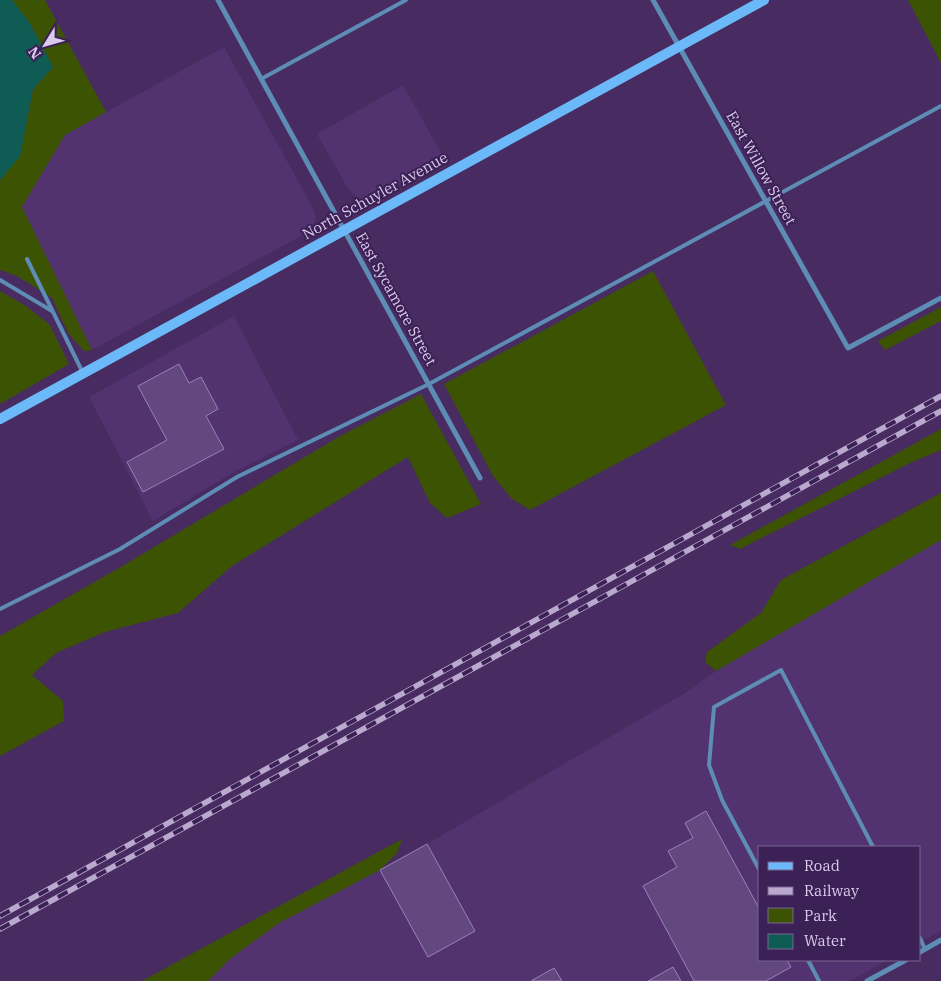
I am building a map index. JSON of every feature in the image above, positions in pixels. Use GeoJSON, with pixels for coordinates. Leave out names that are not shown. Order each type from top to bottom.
{"type":"FeatureCollection","features":[{"type":"Feature","properties":{"kind":"street","name":"East Sycamore Street"},"geometry":{"type":"LineString","coordinates":[[218,0],[480,478]]}},
{"type":"Feature","properties":{"kind":"street","name":"East Willow Street"},"geometry":{"type":"LineString","coordinates":[[653,0],[848,348],[941,298]]}},
{"type":"Feature","properties":{"kind":"street","name":"North Schuyler Avenue"},"geometry":{"type":"LineString","coordinates":[[0,419],[764,0]]}},
{"type":"Feature","properties":{"kind":"street"},"geometry":{"type":"LineString","coordinates":[[921,951],[941,940]]}},
{"type":"Feature","properties":{"kind":"street"},"geometry":{"type":"LineString","coordinates":[[867,981],[874,979],[904,961]]}},
{"type":"Feature","properties":{"kind":"lane"},"geometry":{"type":"LineString","coordinates":[[261,79],[406,0]]}},
{"type":"Feature","properties":{"kind":"lane"},"geometry":{"type":"LineString","coordinates":[[0,609],[120,549],[237,477],[429,384],[941,106]]}},
{"type":"Feature","properties":{"kind":"lane"},"geometry":{"type":"LineString","coordinates":[[27,259],[83,373]]}},
{"type":"Feature","properties":{"kind":"lane"},"geometry":{"type":"LineString","coordinates":[[0,280],[52,311]]}},
{"type":"Feature","properties":{"kind":"lane"},"geometry":{"type":"LineString","coordinates":[[758,867],[722,800],[709,765],[714,707],[781,670],[872,846]]}},
{"type":"Feature","properties":{"kind":"lane"},"geometry":{"type":"LineString","coordinates":[[921,940],[925,949]]}},
{"type":"Feature","properties":{"kind":"lane"},"geometry":{"type":"LineString","coordinates":[[809,961],[819,981]]}},
{"type":"Feature","properties":{"kind":"shaded area"},"geometry":{"type":"Polygon","coordinates":[[[224,47],[313,208],[316,217],[314,224],[299,237],[92,350],[21,207],[65,135],[224,47]]]}},
{"type":"Feature","properties":{"kind":"shaded area"},"geometry":{"type":"Polygon","coordinates":[[[403,85],[445,160],[370,200],[362,200],[355,196],[347,187],[317,134],[403,85]]]}},
{"type":"Feature","properties":{"kind":"shaded area"},"geometry":{"type":"Polygon","coordinates":[[[234,316],[298,440],[234,472],[153,521],[89,397],[234,316]]]}},
{"type":"Feature","properties":{"kind":"shaded area"},"geometry":{"type":"Polygon","coordinates":[[[941,540],[941,931],[921,941],[921,846],[758,846],[758,961],[886,961],[850,981],[208,981],[231,958],[279,923],[427,844],[685,693],[716,671],[941,540]]]}},
{"type":"Feature","properties":{"kind":"green space"},"geometry":{"type":"Polygon","coordinates":[[[12,0],[45,0],[106,112],[65,135],[22,207],[92,350],[84,351],[68,333],[52,298],[17,276],[0,270],[0,180],[20,155],[33,89],[53,67],[29,22],[12,0]]]}},
{"type":"Feature","properties":{"kind":"green space"},"geometry":{"type":"Polygon","coordinates":[[[908,0],[941,0],[941,63],[908,0]]]}},
{"type":"Feature","properties":{"kind":"green space"},"geometry":{"type":"Polygon","coordinates":[[[653,271],[726,405],[530,510],[512,499],[493,476],[444,384],[653,271]]]}},
{"type":"Feature","properties":{"kind":"green space"},"geometry":{"type":"Polygon","coordinates":[[[0,291],[26,306],[50,325],[69,364],[0,404],[0,291]]]}},
{"type":"Feature","properties":{"kind":"green space"},"geometry":{"type":"Polygon","coordinates":[[[941,307],[941,321],[885,350],[878,341],[941,307]]]}},
{"type":"Feature","properties":{"kind":"green space"},"geometry":{"type":"Polygon","coordinates":[[[421,394],[481,504],[447,518],[430,503],[408,457],[232,566],[178,613],[105,632],[56,653],[32,675],[63,701],[64,721],[0,756],[0,636],[119,568],[340,436],[421,394]]]}},
{"type":"Feature","properties":{"kind":"green space"},"geometry":{"type":"Polygon","coordinates":[[[941,429],[941,450],[908,464],[740,549],[730,545],[941,429]]]}},
{"type":"Feature","properties":{"kind":"green space"},"geometry":{"type":"Polygon","coordinates":[[[941,493],[941,540],[716,671],[705,662],[707,652],[761,613],[781,580],[941,493]]]}},
{"type":"Feature","properties":{"kind":"green space"},"geometry":{"type":"Polygon","coordinates":[[[402,839],[397,853],[380,870],[279,923],[231,958],[208,981],[142,981],[402,839]]]}},
{"type":"Feature","properties":{"kind":"water"},"geometry":{"type":"Polygon","coordinates":[[[0,0],[12,0],[29,22],[53,67],[33,89],[20,156],[0,180],[0,0]]]}},
{"type":"Feature","properties":{"kind":"building"},"geometry":{"type":"Polygon","coordinates":[[[179,364],[189,383],[201,377],[218,409],[206,416],[224,449],[143,492],[127,462],[167,440],[138,386],[179,364]]]}},
{"type":"Feature","properties":{"kind":"building"},"geometry":{"type":"Polygon","coordinates":[[[706,811],[758,906],[758,961],[788,961],[791,967],[766,981],[694,981],[643,886],[677,867],[668,851],[693,838],[685,823],[706,811]]]}},
{"type":"Feature","properties":{"kind":"building"},"geometry":{"type":"Polygon","coordinates":[[[427,844],[475,931],[428,957],[380,870],[427,844]]]}},
{"type":"Feature","properties":{"kind":"building"},"geometry":{"type":"Polygon","coordinates":[[[673,967],[681,981],[648,981],[673,967]]]}},
{"type":"Feature","properties":{"kind":"building"},"geometry":{"type":"Polygon","coordinates":[[[554,968],[562,981],[531,981],[554,968]]]}},
{"type":"Feature","properties":{"kind":"railway"},"geometry":{"type":"LineString","coordinates":[[0,916],[941,396]]}},
{"type":"Feature","properties":{"kind":"railway"},"geometry":{"type":"LineString","coordinates":[[0,929],[941,411]]}}]}
